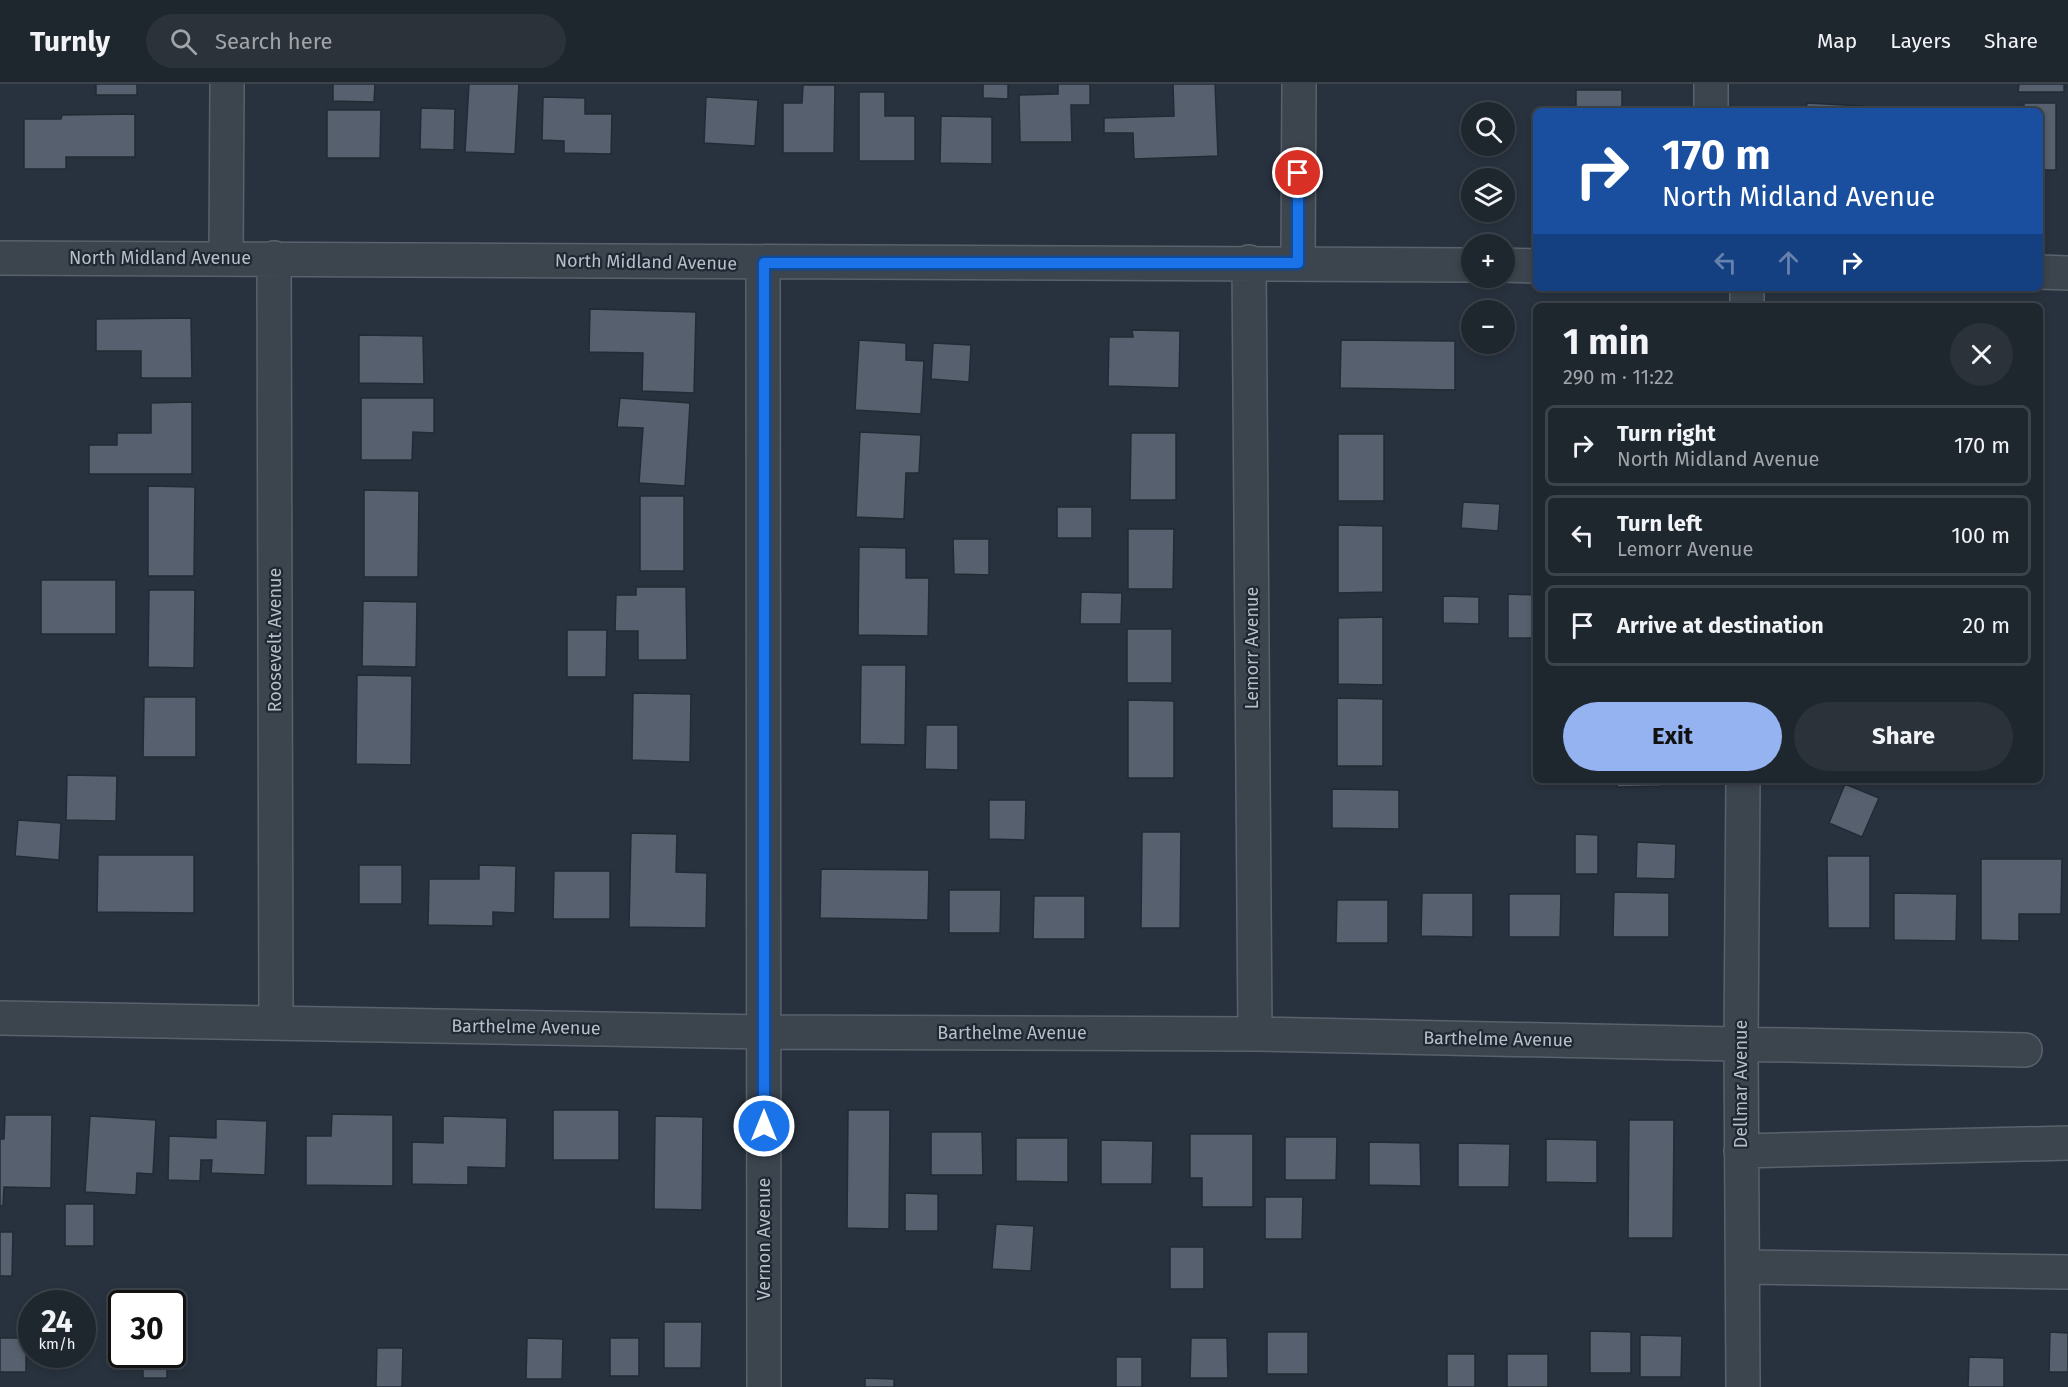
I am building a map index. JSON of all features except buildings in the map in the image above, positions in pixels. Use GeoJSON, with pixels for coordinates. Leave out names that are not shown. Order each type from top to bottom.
{"type":"FeatureCollection","features":[{"type":"Feature","properties":{"kind":"street"},"geometry":{"type":"LineString","coordinates":[[226,258],[227,84]]}},
{"type":"Feature","properties":{"kind":"street"},"geometry":{"type":"LineString","coordinates":[[1298,263],[1299,84]]}},
{"type":"Feature","properties":{"kind":"street"},"geometry":{"type":"LineString","coordinates":[[1711,84],[1711,108]]}},
{"type":"Feature","properties":{"kind":"street","name":"North Midland Avenue"},"geometry":{"type":"LineString","coordinates":[[0,258],[764,263],[1249,262],[1461,265]]}},
{"type":"Feature","properties":{"kind":"street","name":"Roosevelt Avenue"},"geometry":{"type":"LineString","coordinates":[[274,258],[276,1022]]}},
{"type":"Feature","properties":{"kind":"street","name":"Lemorr Avenue"},"geometry":{"type":"LineString","coordinates":[[1249,262],[1255,1034]]}},
{"type":"Feature","properties":{"kind":"street","name":"Vernon Avenue"},"geometry":{"type":"LineString","coordinates":[[764,263],[764,1387]]}},
{"type":"Feature","properties":{"kind":"street"},"geometry":{"type":"LineString","coordinates":[[1515,265],[1533,266]]}},
{"type":"Feature","properties":{"kind":"street"},"geometry":{"type":"LineString","coordinates":[[2043,272],[2068,273]]}},
{"type":"Feature","properties":{"kind":"street","name":"Dellmar Avenue"},"geometry":{"type":"LineString","coordinates":[[1743,783],[1741,1044],[1743,1387]]}},
{"type":"Feature","properties":{"kind":"street","name":"Barthelme Avenue"},"geometry":{"type":"LineString","coordinates":[[0,1018],[764,1032],[1255,1034],[2025,1050]]}},
{"type":"Feature","properties":{"kind":"street"},"geometry":{"type":"LineString","coordinates":[[1742,1151],[2068,1143]]}},
{"type":"Feature","properties":{"kind":"street"},"geometry":{"type":"LineString","coordinates":[[1743,1267],[2068,1272]]}},
{"type":"Feature","properties":{"kind":"route"},"geometry":{"type":"LineString","coordinates":[[764,1126],[764,263],[1298,263],[1298,173]]}}]}
